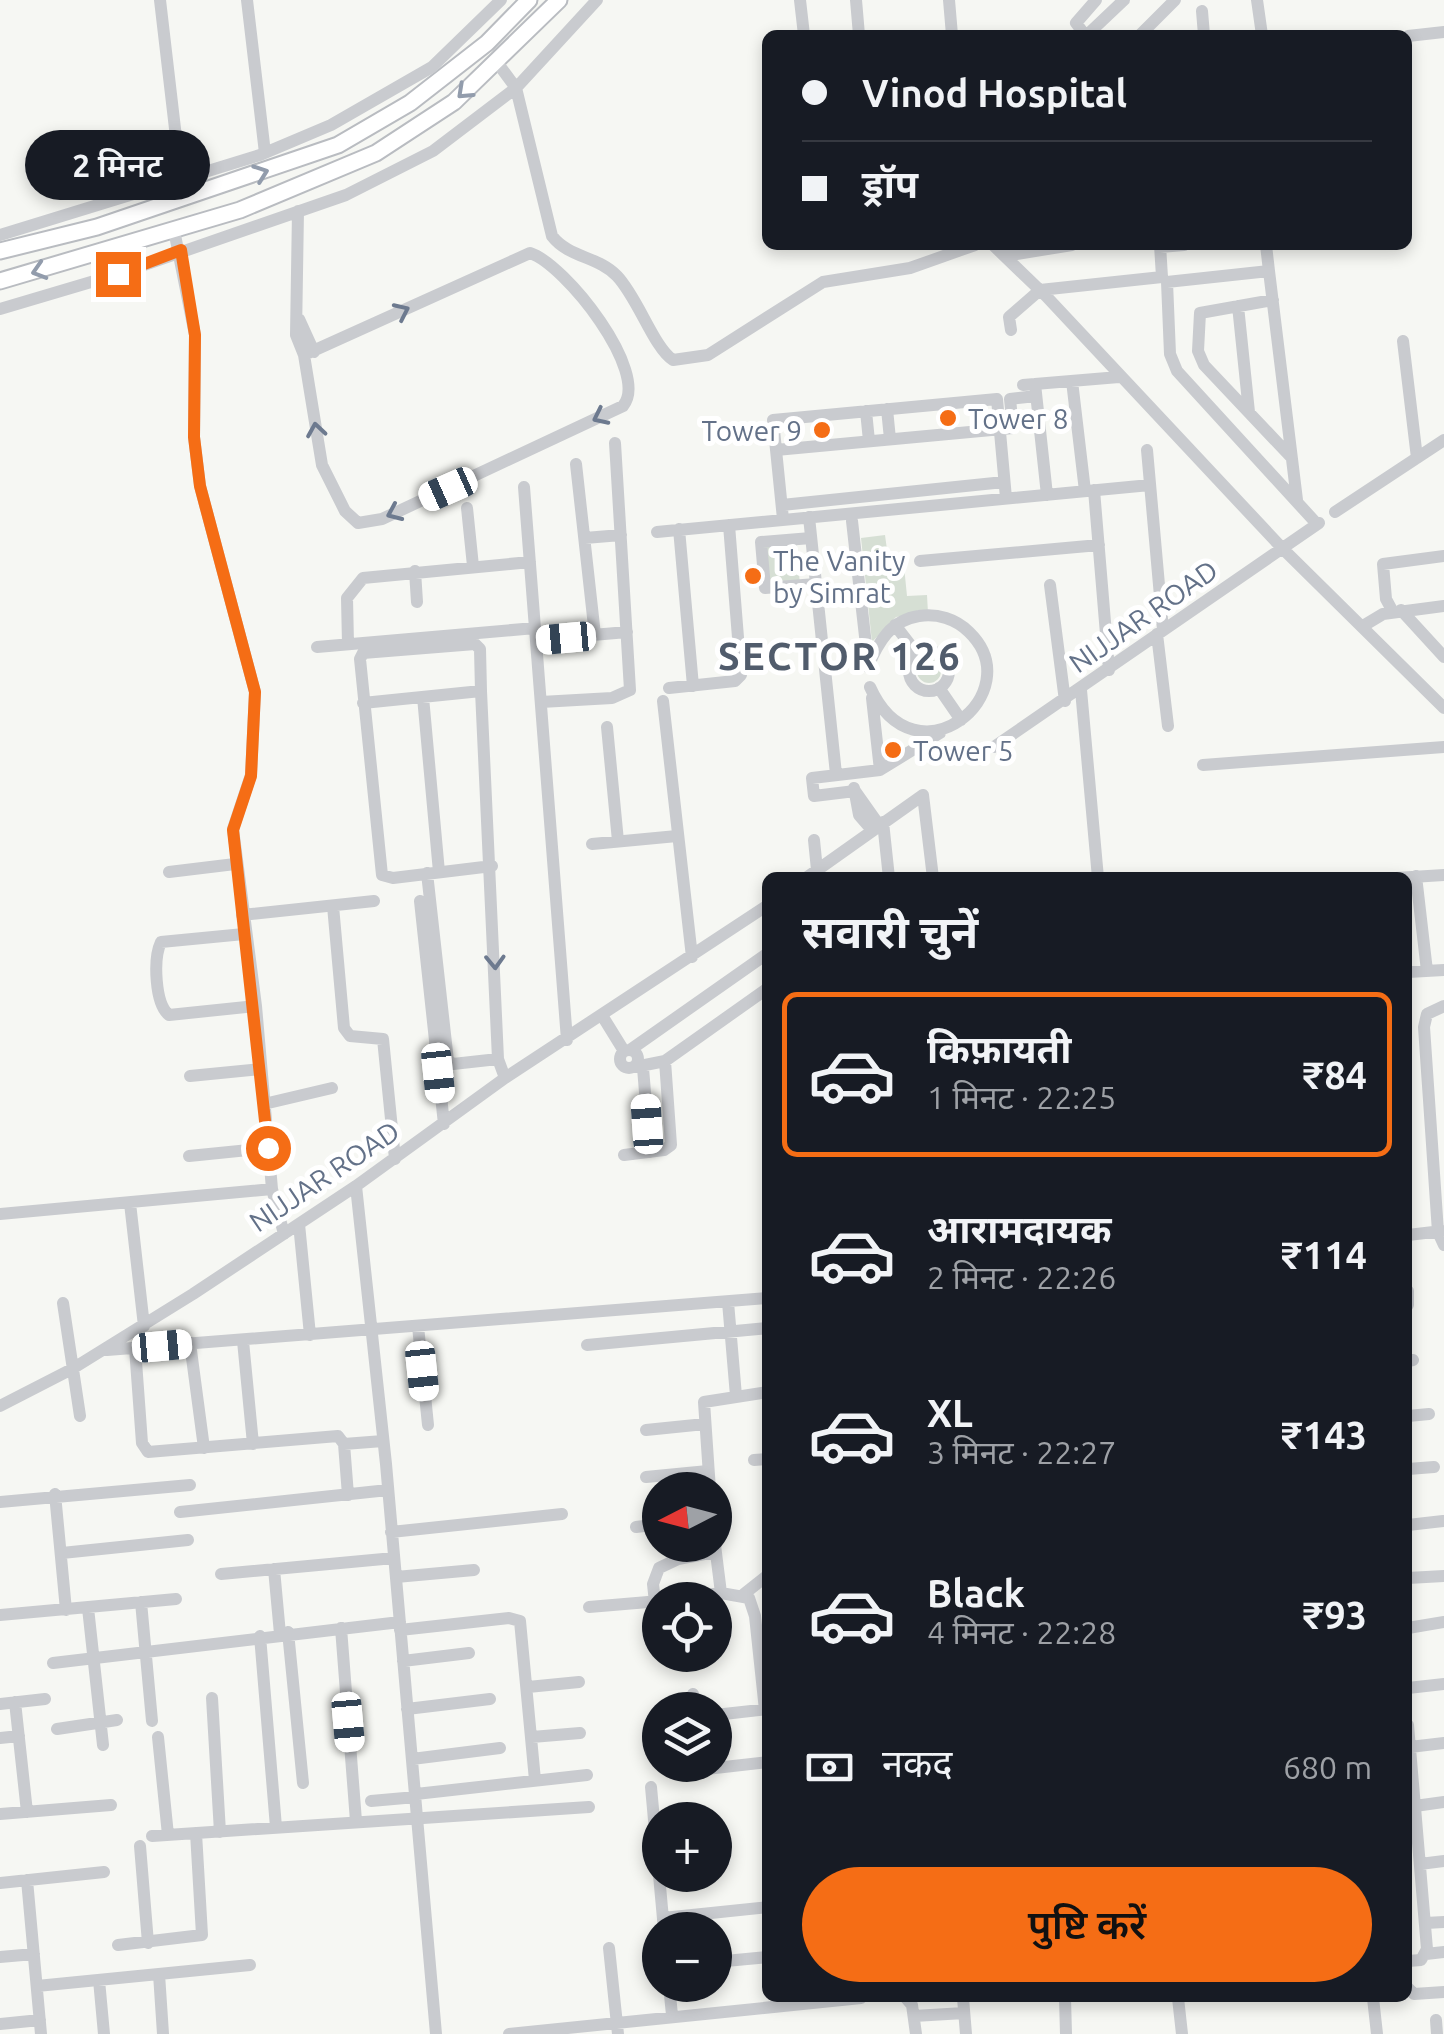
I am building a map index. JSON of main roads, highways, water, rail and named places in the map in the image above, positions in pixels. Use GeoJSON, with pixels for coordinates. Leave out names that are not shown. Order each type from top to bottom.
{"type":"FeatureCollection","features":[{"type":"Feature","properties":{"kind":"main road"},"geometry":{"type":"LineString","coordinates":[[0,252],[114,222],[338,145],[410,103],[486,43],[529,0]]}},
{"type":"Feature","properties":{"kind":"main road"},"geometry":{"type":"LineString","coordinates":[[0,281],[240,210],[376,153],[454,102],[559,0]]}},
{"type":"Feature","properties":{"kind":"place","name":"Tower 8"},"geometry":{"type":"Point","coordinates":[948,418]}},
{"type":"Feature","properties":{"kind":"place","name":"Tower 9"},"geometry":{"type":"Point","coordinates":[822,430]}},
{"type":"Feature","properties":{"kind":"place","name":"The Vanity by Simrat"},"geometry":{"type":"Point","coordinates":[753,576]}},
{"type":"Feature","properties":{"kind":"place","name":"Tower 5"},"geometry":{"type":"Point","coordinates":[893,750]}},
{"type":"Feature","properties":{"kind":"district","name":"SECTOR 126"},"geometry":{"type":"Point","coordinates":[840,656]}}]}
